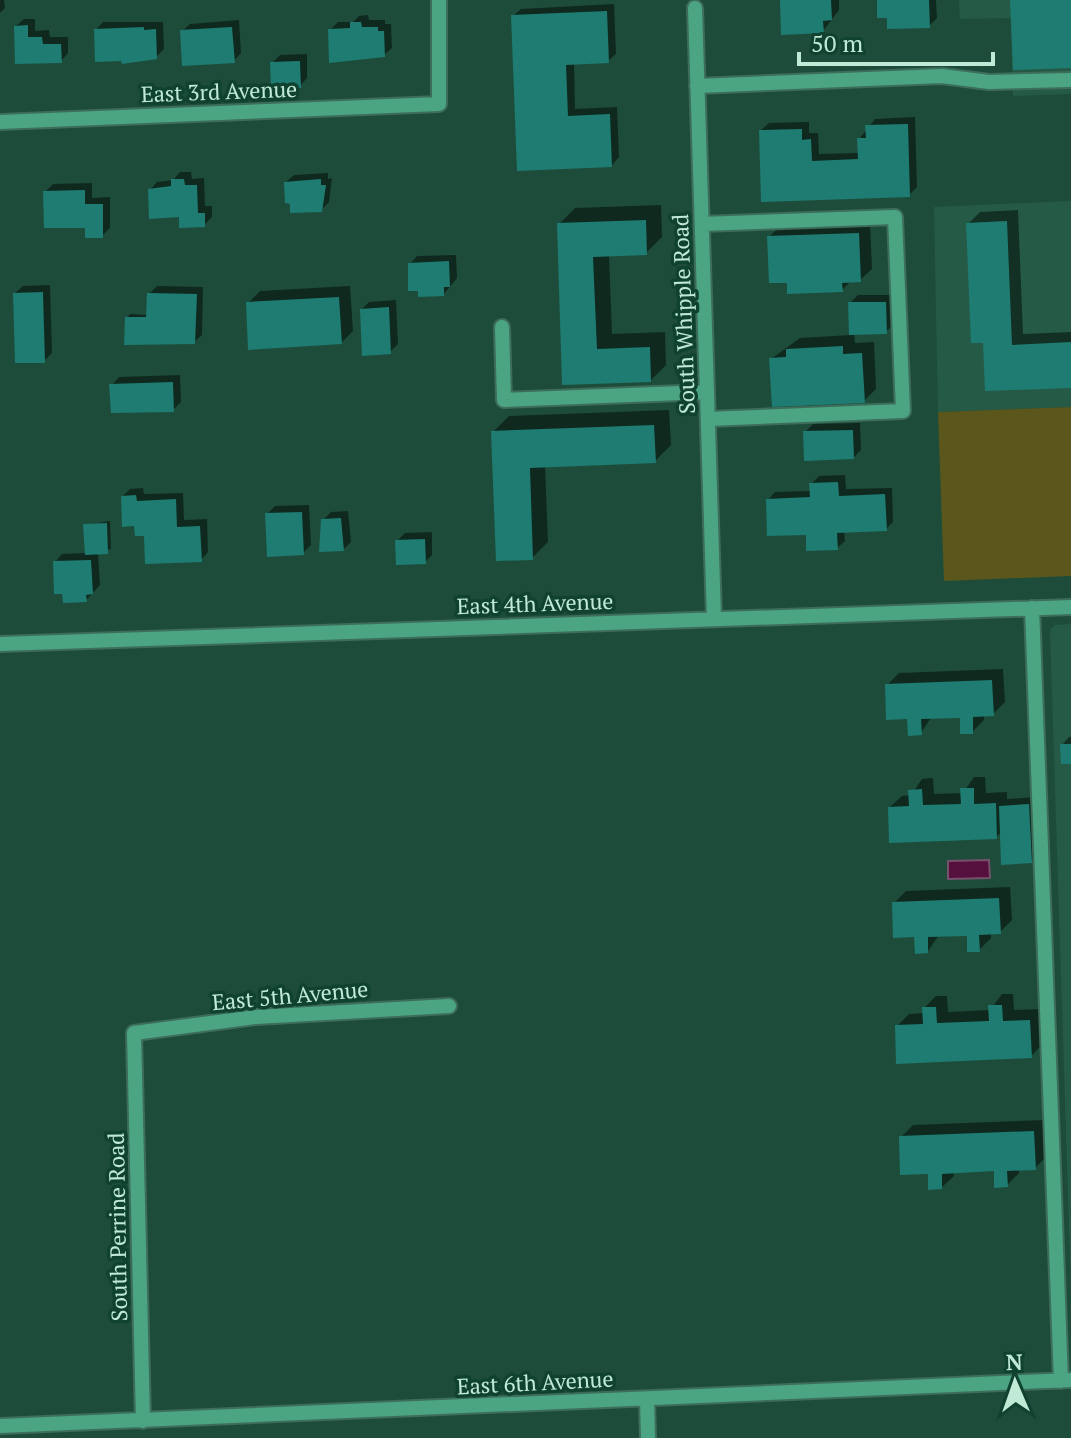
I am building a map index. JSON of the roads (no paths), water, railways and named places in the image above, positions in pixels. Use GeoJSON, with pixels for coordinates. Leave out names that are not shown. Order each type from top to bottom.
{"type":"FeatureCollection","features":[{"type":"Feature","properties":{"kind":"street","name":"East 3rd Avenue"},"geometry":{"type":"LineString","coordinates":[[0,122],[439,104],[439,0]]}},
{"type":"Feature","properties":{"kind":"street","name":"South Whipple Road"},"geometry":{"type":"LineString","coordinates":[[695,8],[714,618]]}},
{"type":"Feature","properties":{"kind":"street"},"geometry":{"type":"LineString","coordinates":[[697,86],[942,76],[989,82],[1071,80]]}},
{"type":"Feature","properties":{"kind":"street"},"geometry":{"type":"LineString","coordinates":[[702,224],[895,217],[903,411],[708,419]]}},
{"type":"Feature","properties":{"kind":"street"},"geometry":{"type":"LineString","coordinates":[[502,327],[504,400],[707,392]]}},
{"type":"Feature","properties":{"kind":"street","name":"East 4th Avenue"},"geometry":{"type":"LineString","coordinates":[[0,644],[1071,607]]}},
{"type":"Feature","properties":{"kind":"street"},"geometry":{"type":"LineString","coordinates":[[1032,608],[1066,1381]]}},
{"type":"Feature","properties":{"kind":"street","name":"East 5th Avenue"},"geometry":{"type":"LineString","coordinates":[[134,1033],[256,1017],[449,1006]]}},
{"type":"Feature","properties":{"kind":"street","name":"South Perrine Road"},"geometry":{"type":"LineString","coordinates":[[134,1033],[143,1421]]}},
{"type":"Feature","properties":{"kind":"street","name":"East 6th Avenue"},"geometry":{"type":"LineString","coordinates":[[0,1426],[1066,1381]]}},
{"type":"Feature","properties":{"kind":"street"},"geometry":{"type":"LineString","coordinates":[[647,1399],[648,1438]]}}]}
